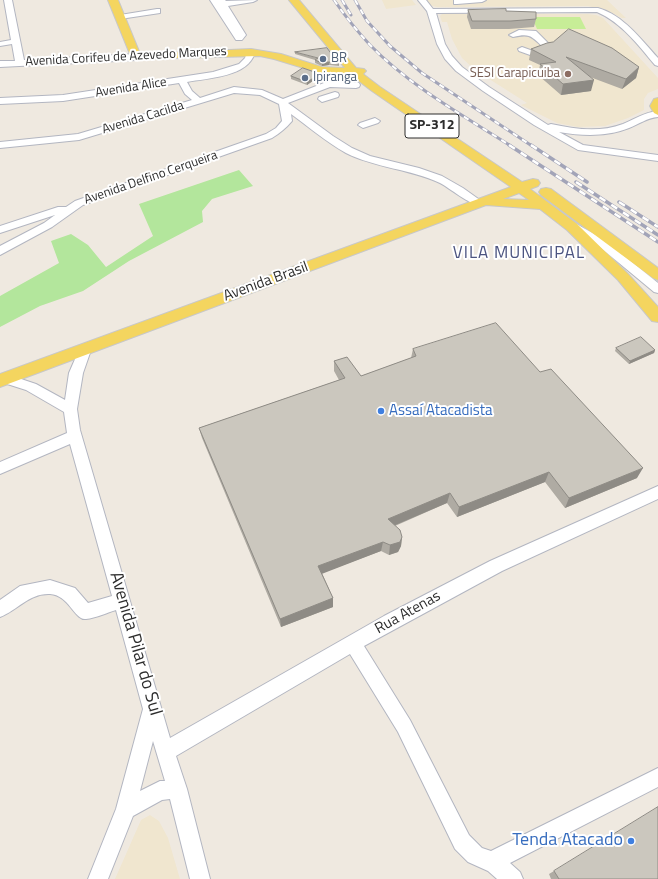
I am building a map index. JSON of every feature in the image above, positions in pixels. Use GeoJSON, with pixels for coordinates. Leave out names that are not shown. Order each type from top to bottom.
{"type":"FeatureCollection","features":[{"type":"Feature","properties":{"kind":"main road"},"geometry":{"type":"LineString","coordinates":[[113,0],[136,57]]}},
{"type":"Feature","properties":{"kind":"main road","name":"SP-312"},"geometry":{"type":"LineString","coordinates":[[294,0],[337,53],[361,68],[420,118],[526,185],[658,275]]}},
{"type":"Feature","properties":{"kind":"main road","name":"Avenida Corifeu de Azevedo Marques"},"geometry":{"type":"LineString","coordinates":[[136,57],[265,52],[321,70]]}},
{"type":"Feature","properties":{"kind":"main road"},"geometry":{"type":"LineString","coordinates":[[321,70],[338,72],[361,68]]}},
{"type":"Feature","properties":{"kind":"main road","name":"SP-312"},"geometry":{"type":"LineString","coordinates":[[361,68],[378,83]]}},
{"type":"Feature","properties":{"kind":"main road"},"geometry":{"type":"LineString","coordinates":[[321,70],[327,83],[356,85],[378,83]]}},
{"type":"Feature","properties":{"kind":"main road","name":"SP-312"},"geometry":{"type":"LineString","coordinates":[[391,85],[526,185],[549,210],[572,227],[612,266],[658,317]]}},
{"type":"Feature","properties":{"kind":"main road"},"geometry":{"type":"LineString","coordinates":[[658,101],[656,106],[658,112]]}},
{"type":"Feature","properties":{"kind":"main road","name":"Avenida Brasil"},"geometry":{"type":"LineString","coordinates":[[3,380],[526,185]]}},
{"type":"Feature","properties":{"kind":"main road"},"geometry":{"type":"LineString","coordinates":[[479,203],[504,202],[549,210]]}},
{"type":"Feature","properties":{"kind":"street"},"geometry":{"type":"LineString","coordinates":[[8,0],[20,63]]}},
{"type":"Feature","properties":{"kind":"street"},"geometry":{"type":"LineString","coordinates":[[214,0],[239,38],[242,35],[222,2],[253,0]]}},
{"type":"Feature","properties":{"kind":"street"},"geometry":{"type":"LineString","coordinates":[[426,5],[482,0]]}},
{"type":"Feature","properties":{"kind":"street"},"geometry":{"type":"LineString","coordinates":[[426,5],[598,10],[608,14],[620,24],[658,63]]}},
{"type":"Feature","properties":{"kind":"street"},"geometry":{"type":"LineString","coordinates":[[426,5],[441,44],[448,57],[459,69],[537,123],[581,148],[658,158]]}},
{"type":"Feature","properties":{"kind":"street"},"geometry":{"type":"LineString","coordinates":[[120,17],[157,11]]}},
{"type":"Feature","properties":{"kind":"street"},"geometry":{"type":"LineString","coordinates":[[513,35],[515,32],[533,33],[549,48],[533,54],[522,49]]}},
{"type":"Feature","properties":{"kind":"street"},"geometry":{"type":"LineString","coordinates":[[0,44],[17,41]]}},
{"type":"Feature","properties":{"kind":"street","name":"Avenida Alice"},"geometry":{"type":"LineString","coordinates":[[0,101],[63,98],[182,80],[236,68],[248,61],[251,52]]}},
{"type":"Feature","properties":{"kind":"street","name":"Avenida Corifeu de Azevedo Marques"},"geometry":{"type":"LineString","coordinates":[[0,64],[136,57]]}},
{"type":"Feature","properties":{"kind":"street"},"geometry":{"type":"LineString","coordinates":[[182,80],[188,92],[198,101]]}},
{"type":"Feature","properties":{"kind":"street"},"geometry":{"type":"LineString","coordinates":[[284,104],[327,83],[335,95],[322,99]]}},
{"type":"Feature","properties":{"kind":"street","name":"Avenida Cacilda"},"geometry":{"type":"LineString","coordinates":[[0,146],[80,137],[222,93],[242,90],[266,94],[284,104],[344,148],[371,159],[424,173],[442,180],[479,203]]}},
{"type":"Feature","properties":{"kind":"street","name":"Avenida Delfino Cerqueira"},"geometry":{"type":"LineString","coordinates":[[0,251],[48,225],[79,203],[269,136],[279,130],[287,121],[284,104]]}},
{"type":"Feature","properties":{"kind":"street"},"geometry":{"type":"LineString","coordinates":[[537,123],[569,131],[606,132],[632,124],[658,112]]}},
{"type":"Feature","properties":{"kind":"street"},"geometry":{"type":"LineString","coordinates":[[363,125],[375,121]]}},
{"type":"Feature","properties":{"kind":"street"},"geometry":{"type":"LineString","coordinates":[[590,150],[606,132]]}},
{"type":"Feature","properties":{"kind":"street"},"geometry":{"type":"LineString","coordinates":[[0,230],[79,203]]}},
{"type":"Feature","properties":{"kind":"street"},"geometry":{"type":"LineString","coordinates":[[549,210],[599,241],[658,290]]}},
{"type":"Feature","properties":{"kind":"street","name":"Avenida Pilar do Sul"},"geometry":{"type":"LineString","coordinates":[[85,350],[76,373],[70,409],[74,436],[152,709],[177,789],[200,879]]}},
{"type":"Feature","properties":{"kind":"street"},"geometry":{"type":"LineString","coordinates":[[3,380],[31,387],[70,409]]}},
{"type":"Feature","properties":{"kind":"street"},"geometry":{"type":"LineString","coordinates":[[0,468],[74,436]]}},
{"type":"Feature","properties":{"kind":"street","name":"Rua Atenas"},"geometry":{"type":"LineString","coordinates":[[166,751],[390,622],[496,566],[658,492]]}},
{"type":"Feature","properties":{"kind":"street"},"geometry":{"type":"LineString","coordinates":[[0,609],[26,591],[50,587],[69,593],[85,612],[122,600]]}},
{"type":"Feature","properties":{"kind":"street"},"geometry":{"type":"LineString","coordinates":[[353,644],[404,726],[462,842],[472,854],[482,861],[492,861],[658,777]]}},
{"type":"Feature","properties":{"kind":"street"},"geometry":{"type":"LineString","coordinates":[[98,879],[126,809],[152,709]]}},
{"type":"Feature","properties":{"kind":"street"},"geometry":{"type":"LineString","coordinates":[[126,809],[160,791],[177,789]]}},
{"type":"Feature","properties":{"kind":"street"},"geometry":{"type":"LineString","coordinates":[[492,861],[513,879]]}},
{"type":"Feature","properties":{"kind":"shaded area"},"geometry":{"type":"Polygon","coordinates":[[[382,0],[412,0],[416,5],[386,9],[382,0]]]}},
{"type":"Feature","properties":{"kind":"shaded area"},"geometry":{"type":"Polygon","coordinates":[[[425,0],[607,0],[626,18],[622,18],[606,10],[588,6],[437,7],[429,5],[425,0]]]}},
{"type":"Feature","properties":{"kind":"shaded area","name":"SESI Carapicuiba"},"geometry":{"type":"Polygon","coordinates":[[[442,14],[596,15],[603,18],[658,78],[658,89],[648,93],[644,99],[644,110],[628,118],[605,126],[578,127],[557,123],[521,105],[527,103],[475,70],[462,58],[452,39],[447,22],[442,22],[440,16],[442,14]]]}},
{"type":"Feature","properties":{"kind":"shaded area"},"geometry":{"type":"Polygon","coordinates":[[[150,815],[159,821],[168,838],[180,879],[115,879],[141,820],[150,815]]]}},
{"type":"Feature","properties":{"kind":"green space"},"geometry":{"type":"Polygon","coordinates":[[[532,17],[580,17],[586,29],[537,29],[532,17]]]}},
{"type":"Feature","properties":{"kind":"green space"},"geometry":{"type":"Polygon","coordinates":[[[239,170],[253,186],[212,199],[202,211],[203,222],[129,261],[83,291],[40,306],[0,327],[0,296],[59,263],[51,241],[71,234],[88,245],[106,267],[153,236],[139,204],[239,170]]]}},
{"type":"Feature","properties":{"kind":"building"},"geometry":{"type":"Polygon","coordinates":[[[506,9],[506,11],[536,12],[536,19],[511,21],[472,21],[468,10],[506,9]]]}},
{"type":"Feature","properties":{"kind":"building"},"geometry":{"type":"Polygon","coordinates":[[[569,29],[612,48],[639,67],[626,79],[566,57],[594,80],[563,84],[540,64],[556,62],[531,49],[553,42],[569,29]]]}},
{"type":"Feature","properties":{"kind":"building","name":"BR"},"geometry":{"type":"Polygon","coordinates":[[[327,48],[339,64],[329,62],[322,63],[315,60],[318,58],[295,52],[327,48]]]}},
{"type":"Feature","properties":{"kind":"building","name":"Ipiranga"},"geometry":{"type":"Polygon","coordinates":[[[303,68],[320,74],[307,82],[291,76],[303,68]]]}},
{"type":"Feature","properties":{"kind":"building"},"geometry":{"type":"Polygon","coordinates":[[[496,323],[540,372],[551,369],[643,468],[569,498],[549,472],[459,507],[450,493],[388,519],[400,530],[402,537],[400,542],[390,545],[383,542],[318,566],[333,598],[280,619],[199,428],[345,378],[334,361],[347,357],[361,376],[416,356],[413,349],[496,323]]]}},
{"type":"Feature","properties":{"kind":"building"},"geometry":{"type":"Polygon","coordinates":[[[641,337],[655,350],[630,361],[616,348],[641,337]]]}},
{"type":"Feature","properties":{"kind":"building","name":"Tenda Atacado"},"geometry":{"type":"Polygon","coordinates":[[[658,807],[658,879],[559,879],[554,871],[658,807]]]}},
{"type":"Feature","properties":{"kind":"railway"},"geometry":{"type":"LineString","coordinates":[[334,0],[370,45],[402,74],[455,111],[511,146]]}},
{"type":"Feature","properties":{"kind":"railway"},"geometry":{"type":"LineString","coordinates":[[342,0],[351,15]]}},
{"type":"Feature","properties":{"kind":"railway"},"geometry":{"type":"LineString","coordinates":[[355,0],[367,21],[390,46],[422,73],[532,146]]}},
{"type":"Feature","properties":{"kind":"railway"},"geometry":{"type":"LineString","coordinates":[[509,145],[658,242]]}},
{"type":"Feature","properties":{"kind":"railway"},"geometry":{"type":"LineString","coordinates":[[531,145],[587,182]]}},
{"type":"Feature","properties":{"kind":"railway"},"geometry":{"type":"LineString","coordinates":[[576,182],[658,235]]}},
{"type":"Feature","properties":{"kind":"railway"},"geometry":{"type":"LineString","coordinates":[[619,202],[658,227]]}},
{"type":"Feature","properties":{"kind":"place","name":"BR"},"geometry":{"type":"Point","coordinates":[323,59]}},
{"type":"Feature","properties":{"kind":"place","name":"SESI Carapicuiba"},"geometry":{"type":"Point","coordinates":[568,74]}},
{"type":"Feature","properties":{"kind":"place","name":"Ipiranga"},"geometry":{"type":"Point","coordinates":[305,78]}},
{"type":"Feature","properties":{"kind":"place","name":"Assaí Atacadista"},"geometry":{"type":"Point","coordinates":[381,411]}},
{"type":"Feature","properties":{"kind":"place","name":"Tenda Atacado"},"geometry":{"type":"Point","coordinates":[631,841]}},
{"type":"Feature","properties":{"kind":"district","name":"VILA MUNICIPAL"},"geometry":{"type":"Point","coordinates":[519,254]}}]}
